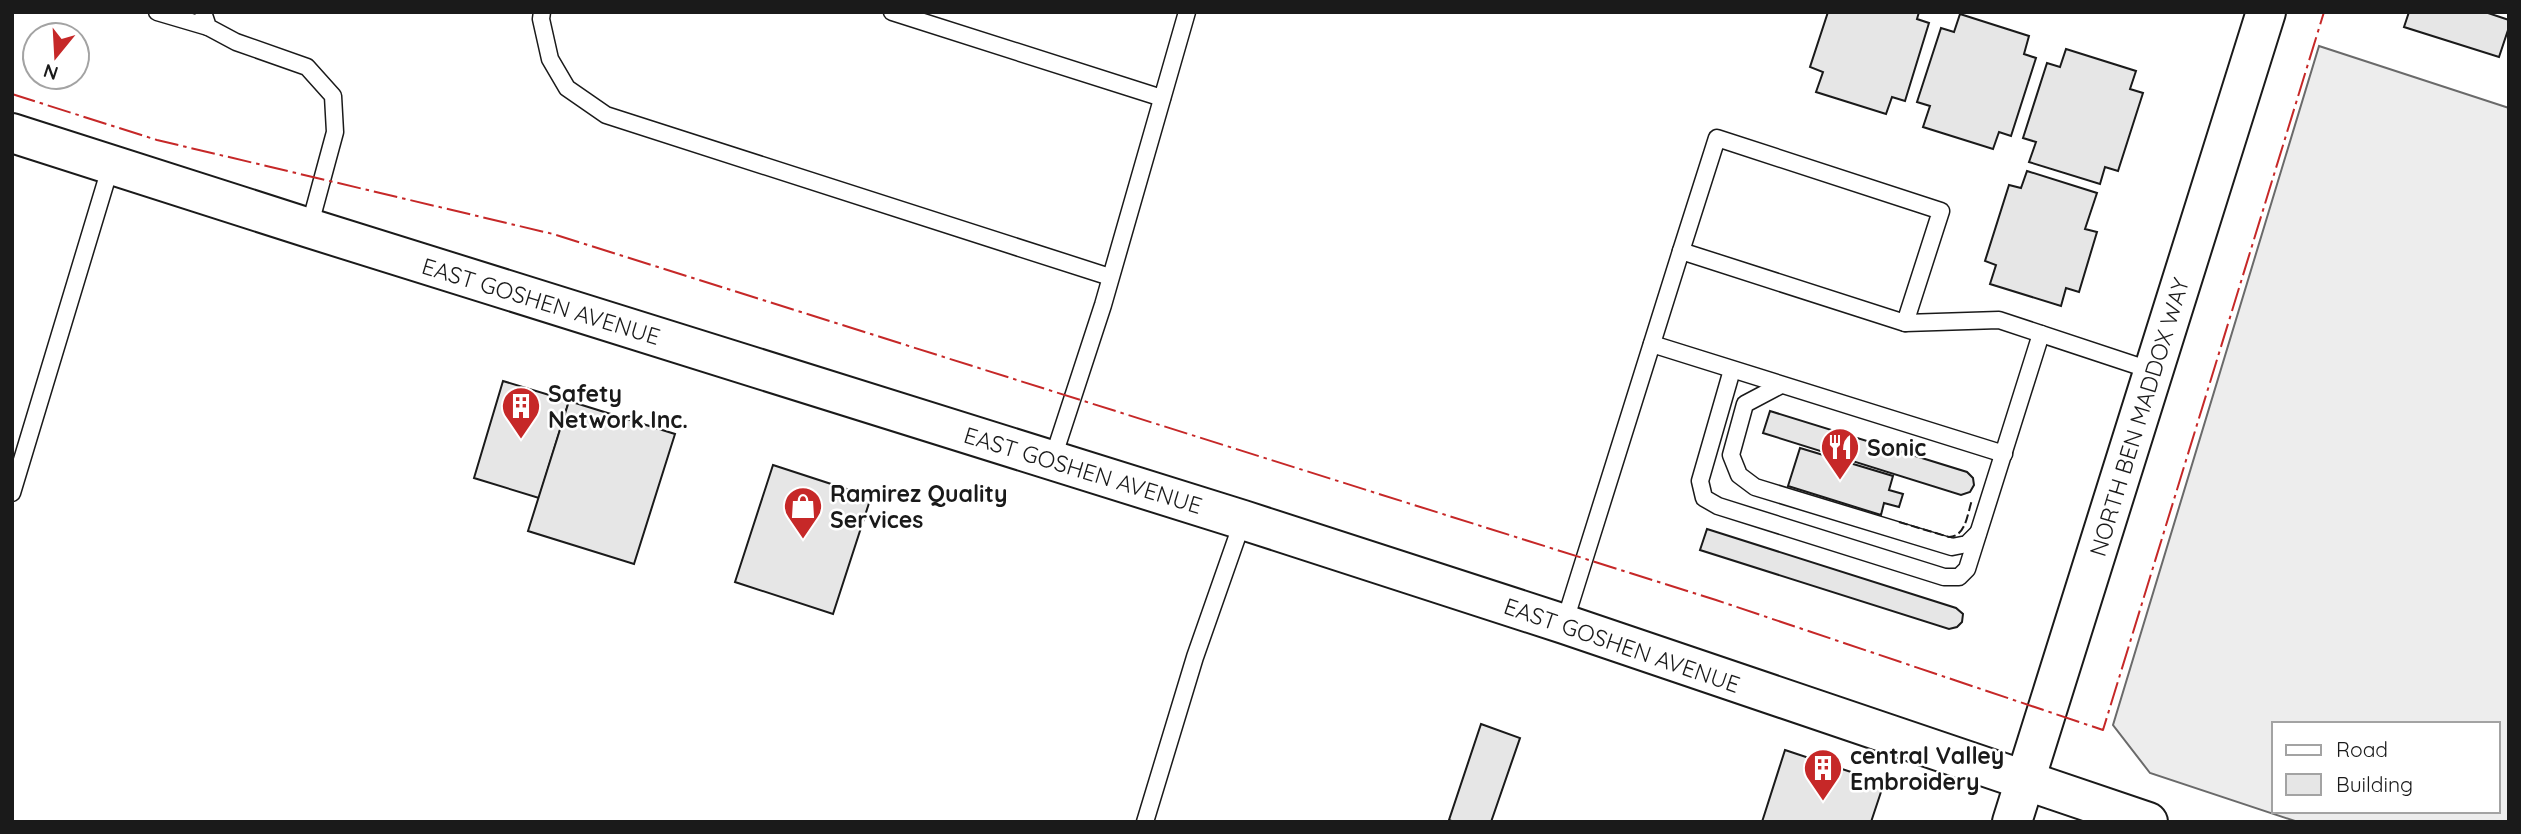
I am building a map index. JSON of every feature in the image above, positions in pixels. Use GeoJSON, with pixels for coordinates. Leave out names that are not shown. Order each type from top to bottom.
{"type":"FeatureCollection","features":[{"type":"Feature","properties":{"kind":"street","name":"NORTH BEN MADDOX WAY"},"geometry":{"type":"LineString","coordinates":[[2012,822],[2266,12]]}},
{"type":"Feature","properties":{"kind":"street","name":"EAST GOSHEN AVENUE"},"geometry":{"type":"LineString","coordinates":[[12,133],[1243,520],[1564,624],[2148,822]]}},
{"type":"Feature","properties":{"kind":"lane"},"geometry":{"type":"LineString","coordinates":[[157,12],[205,20],[236,42],[307,67],[333,96],[335,132],[309,228]]}},
{"type":"Feature","properties":{"kind":"lane"},"geometry":{"type":"LineString","coordinates":[[542,12],[541,19],[550,59],[567,88],[607,115],[1110,277]]}},
{"type":"Feature","properties":{"kind":"lane"},"geometry":{"type":"LineString","coordinates":[[891,12],[1162,99]]}},
{"type":"Feature","properties":{"kind":"lane"},"geometry":{"type":"LineString","coordinates":[[1052,461],[1110,277],[1187,12]]}},
{"type":"Feature","properties":{"kind":"lane"},"geometry":{"type":"LineString","coordinates":[[1564,624],[1717,138],[1941,211],[1905,323]]}},
{"type":"Feature","properties":{"kind":"lane"},"geometry":{"type":"LineString","coordinates":[[12,493],[111,165]]}},
{"type":"Feature","properties":{"kind":"lane"},"geometry":{"type":"LineString","coordinates":[[1681,251],[1905,323],[1999,320],[2153,371]]}},
{"type":"Feature","properties":{"kind":"lane"},"geometry":{"type":"LineString","coordinates":[[1732,370],[1700,481],[1704,498],[1718,506],[1944,577],[1959,577],[1967,569],[2041,334]]}},
{"type":"Feature","properties":{"kind":"lane"},"geometry":{"type":"LineString","coordinates":[[1652,344],[2004,454]]}},
{"type":"Feature","properties":{"kind":"lane"},"geometry":{"type":"LineString","coordinates":[[1781,385],[1745,404],[1731,455],[1739,475],[1755,486],[1952,547],[1967,544],[1979,533]]}},
{"type":"Feature","properties":{"kind":"lane"},"geometry":{"type":"LineString","coordinates":[[1145,822],[1195,657],[1243,520]]}},
{"type":"Feature","properties":{"kind":"shaded area"},"geometry":{"type":"Polygon","coordinates":[[[2319,46],[2509,108],[2509,822],[2298,822],[2150,773],[2113,725],[2319,46]]]}},
{"type":"Feature","properties":{"kind":"building"},"geometry":{"type":"Polygon","coordinates":[[[1828,12],[1919,12],[1917,19],[1929,23],[1905,101],[1892,97],[1886,114],[1816,92],[1823,72],[1810,67],[1828,12]]]}},
{"type":"Feature","properties":{"kind":"building"},"geometry":{"type":"Polygon","coordinates":[[[2409,12],[2485,12],[2509,20],[2509,27],[2499,57],[2404,27],[2409,12]]]}},
{"type":"Feature","properties":{"kind":"building"},"geometry":{"type":"Polygon","coordinates":[[[1960,14],[2029,36],[2024,54],[2036,58],[2011,136],[1999,132],[1993,149],[1923,127],[1930,106],[1917,102],[1941,28],[1954,32],[1960,14]]]}},
{"type":"Feature","properties":{"kind":"building"},"geometry":{"type":"Polygon","coordinates":[[[2066,49],[2136,71],[2130,89],[2143,93],[2118,171],[2105,167],[2100,184],[2029,162],[2036,142],[2023,138],[2047,63],[2060,67],[2066,49]]]}},
{"type":"Feature","properties":{"kind":"building"},"geometry":{"type":"Polygon","coordinates":[[[2027,171],[2097,193],[2085,229],[2097,232],[2079,292],[2066,288],[2061,306],[1990,284],[1996,265],[1985,261],[2009,185],[2021,188],[2027,171]]]}},
{"type":"Feature","properties":{"kind":"building","name":"Safety Network Inc."},"geometry":{"type":"Polygon","coordinates":[[[503,381],[569,401],[539,498],[474,478],[503,381]]]}},
{"type":"Feature","properties":{"kind":"building"},"geometry":{"type":"Polygon","coordinates":[[[569,401],[675,434],[634,564],[528,531],[569,401]]]}},
{"type":"Feature","properties":{"kind":"building"},"geometry":{"type":"Polygon","coordinates":[[[1770,411],[1967,472],[1973,478],[1974,485],[1970,492],[1961,495],[1763,433],[1770,411]]]}},
{"type":"Feature","properties":{"kind":"building","name":"Sonic"},"geometry":{"type":"Polygon","coordinates":[[[1800,448],[1893,476],[1889,490],[1903,494],[1899,507],[1884,503],[1881,515],[1788,486],[1800,448]]]}},
{"type":"Feature","properties":{"kind":"building","name":"Ramirez Quality Services"},"geometry":{"type":"Polygon","coordinates":[[[773,465],[871,497],[833,614],[735,582],[773,465]]]}},
{"type":"Feature","properties":{"kind":"building"},"geometry":{"type":"Polygon","coordinates":[[[1707,529],[1956,608],[1963,614],[1962,622],[1949,629],[1700,550],[1707,529]]]}},
{"type":"Feature","properties":{"kind":"building"},"geometry":{"type":"Polygon","coordinates":[[[1481,724],[1520,738],[1491,822],[1454,822],[1449,820],[1481,724]]]}},
{"type":"Feature","properties":{"kind":"building","name":"central Valley Embroidery"},"geometry":{"type":"Polygon","coordinates":[[[1785,750],[1884,783],[1871,822],[1762,822],[1785,750]]]}},
{"type":"Feature","properties":{"kind":"fence"},"geometry":{"type":"LineString","coordinates":[[1899,522],[1949,537],[1955,536],[1965,524],[1972,500]]}},
{"type":"Feature","properties":{"kind":"power"},"geometry":{"type":"LineString","coordinates":[[12,94],[157,140],[553,234],[1716,600],[2103,730],[2324,12]]}},
{"type":"Feature","properties":{"kind":"place","name":"Safety Network Inc."},"geometry":{"type":"Point","coordinates":[521,440]}},
{"type":"Feature","properties":{"kind":"place","name":"Sonic"},"geometry":{"type":"Point","coordinates":[1840,481]}},
{"type":"Feature","properties":{"kind":"place","name":"Ramirez Quality Services"},"geometry":{"type":"Point","coordinates":[803,540]}},
{"type":"Feature","properties":{"kind":"place","name":"central Valley Embroidery"},"geometry":{"type":"Point","coordinates":[1823,802]}}]}
